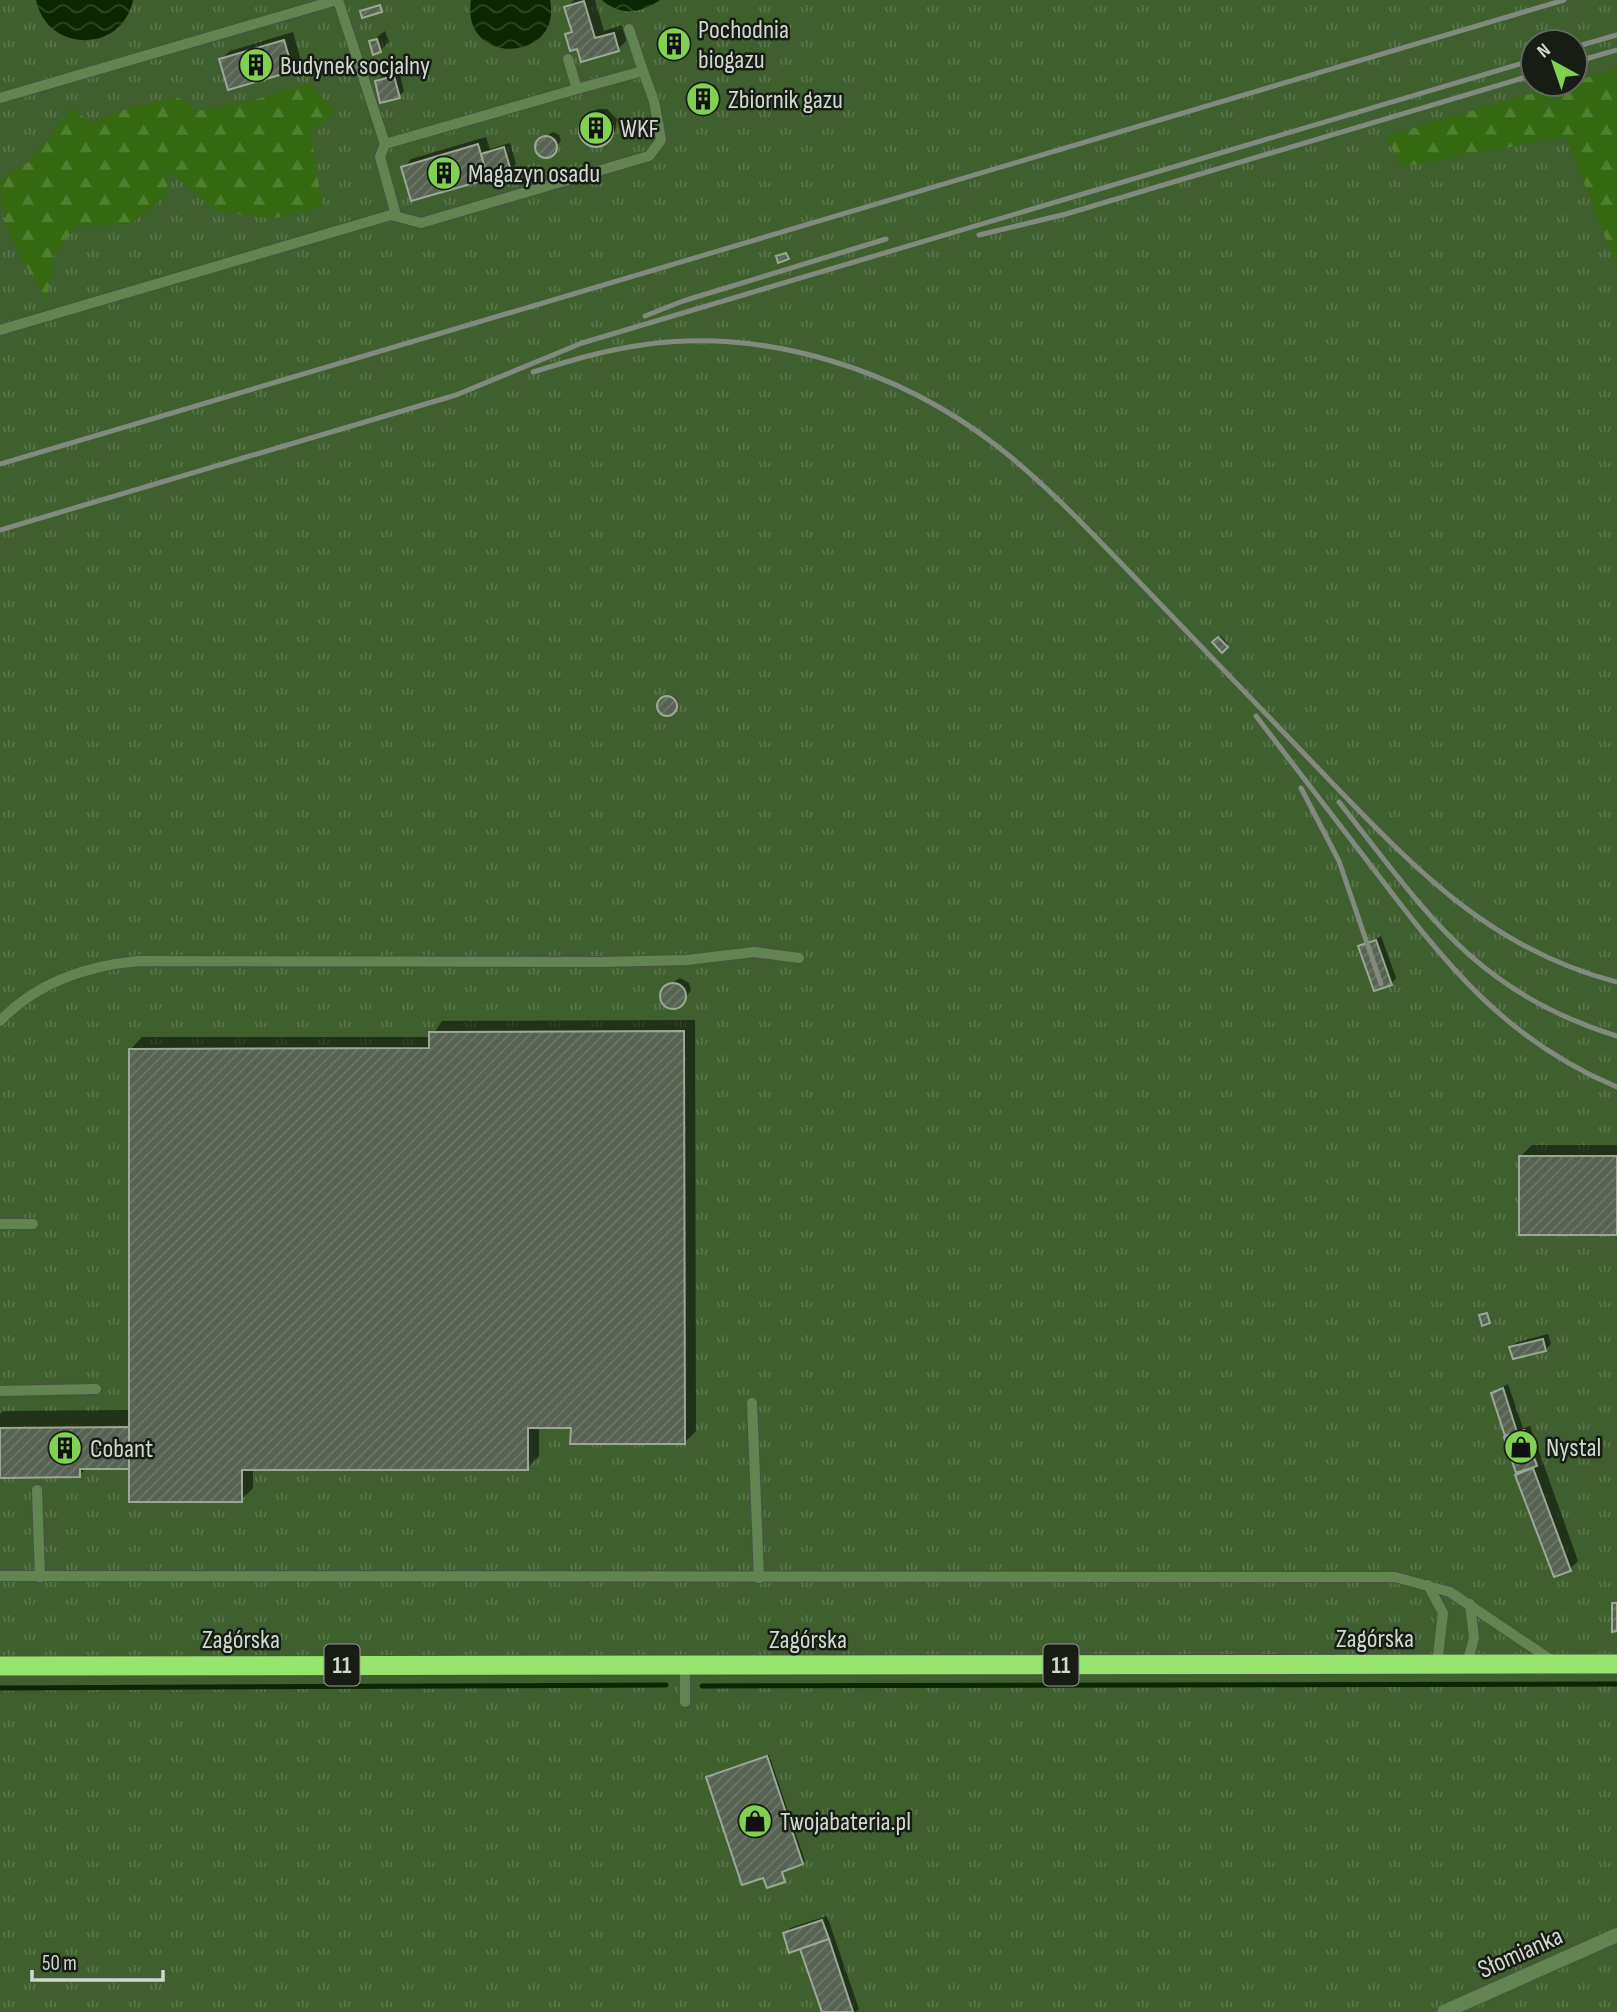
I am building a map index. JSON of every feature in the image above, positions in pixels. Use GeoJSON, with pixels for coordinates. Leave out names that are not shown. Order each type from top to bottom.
{"type":"FeatureCollection","features":[{"type":"Feature","properties":{"kind":"highway","name":"Zagórska"},"geometry":{"type":"LineString","coordinates":[[0,1666],[1617,1664]]}},
{"type":"Feature","properties":{"kind":"street","name":"Słomianka"},"geometry":{"type":"LineString","coordinates":[[1444,2012],[1617,1935]]}},
{"type":"Feature","properties":{"kind":"lane"},"geometry":{"type":"LineString","coordinates":[[0,99],[337,0],[385,144],[380,158],[396,215]]}},
{"type":"Feature","properties":{"kind":"lane"},"geometry":{"type":"LineString","coordinates":[[0,330],[396,215],[421,223],[649,156],[661,141],[654,101],[629,29]]}},
{"type":"Feature","properties":{"kind":"lane"},"geometry":{"type":"LineString","coordinates":[[568,59],[577,89]]}},
{"type":"Feature","properties":{"kind":"lane"},"geometry":{"type":"LineString","coordinates":[[385,144],[643,71]]}},
{"type":"Feature","properties":{"kind":"lane"},"geometry":{"type":"LineString","coordinates":[[0,1021],[33,993],[62,979],[106,965],[138,961],[598,962],[687,960],[754,952],[799,958]]}},
{"type":"Feature","properties":{"kind":"lane"},"geometry":{"type":"LineString","coordinates":[[0,1224],[33,1224]]}},
{"type":"Feature","properties":{"kind":"lane"},"geometry":{"type":"LineString","coordinates":[[0,1391],[96,1389]]}},
{"type":"Feature","properties":{"kind":"lane"},"geometry":{"type":"LineString","coordinates":[[752,1403],[759,1577]]}},
{"type":"Feature","properties":{"kind":"lane"},"geometry":{"type":"LineString","coordinates":[[37,1490],[40,1577]]}},
{"type":"Feature","properties":{"kind":"lane"},"geometry":{"type":"LineString","coordinates":[[0,1576],[1395,1577],[1450,1592],[1556,1664]]}},
{"type":"Feature","properties":{"kind":"lane"},"geometry":{"type":"LineString","coordinates":[[1428,1585],[1443,1613],[1437,1664]]}},
{"type":"Feature","properties":{"kind":"lane"},"geometry":{"type":"LineString","coordinates":[[1467,1664],[1474,1638],[1470,1604]]}},
{"type":"Feature","properties":{"kind":"lane"},"geometry":{"type":"LineString","coordinates":[[685,1665],[685,1702]]}},
{"type":"Feature","properties":{"kind":"green space"},"geometry":{"type":"Polygon","coordinates":[[[0,0],[1617,0],[1617,2012],[0,2012],[0,0]]]}},
{"type":"Feature","properties":{"kind":"green space"},"geometry":{"type":"Polygon","coordinates":[[[1617,69],[1617,268],[1566,137],[1401,167],[1386,136],[1519,97],[1589,98],[1589,77],[1617,69]]]}},
{"type":"Feature","properties":{"kind":"green space"},"geometry":{"type":"Polygon","coordinates":[[[309,84],[335,111],[311,133],[322,207],[271,219],[217,211],[169,171],[166,196],[131,224],[77,226],[55,256],[47,299],[21,257],[8,228],[0,180],[29,162],[72,108],[91,123],[127,109],[177,97],[199,111],[254,100],[309,84]]]}},
{"type":"Feature","properties":{"kind":"water"},"geometry":{"type":"Polygon","coordinates":[[[36,0],[133,0],[126,18],[115,30],[100,38],[84,40],[69,38],[54,30],[43,17],[36,0]]]}},
{"type":"Feature","properties":{"kind":"water"},"geometry":{"type":"Polygon","coordinates":[[[471,0],[550,0],[550,21],[542,36],[528,45],[511,49],[495,46],[481,37],[472,22],[471,0]]]}},
{"type":"Feature","properties":{"kind":"water"},"geometry":{"type":"Polygon","coordinates":[[[602,0],[660,0],[645,8],[623,11],[602,0]]]}},
{"type":"Feature","properties":{"kind":"building"},"geometry":{"type":"Polygon","coordinates":[[[584,1],[595,38],[614,33],[619,51],[581,62],[577,49],[570,51],[565,34],[572,32],[564,7],[584,1]]]}},
{"type":"Feature","properties":{"kind":"building"},"geometry":{"type":"Polygon","coordinates":[[[380,5],[382,12],[362,18],[360,11],[380,5]]]}},
{"type":"Feature","properties":{"kind":"building"},"geometry":{"type":"Polygon","coordinates":[[[377,39],[381,52],[373,55],[369,41],[377,39]]]}},
{"type":"Feature","properties":{"kind":"building","name":"Budynek socjalny"},"geometry":{"type":"Polygon","coordinates":[[[284,40],[293,71],[228,90],[219,59],[284,40]]]}},
{"type":"Feature","properties":{"kind":"building"},"geometry":{"type":"Polygon","coordinates":[[[394,76],[400,98],[380,103],[375,81],[394,76]]]}},
{"type":"Feature","properties":{"kind":"building","name":"Zbiornik gazu"},"geometry":{"type":"Polygon","coordinates":[[[703,87],[714,94],[715,99],[708,110],[703,111],[692,104],[691,99],[698,88],[703,87]]]}},
{"type":"Feature","properties":{"kind":"building","name":"WKF"},"geometry":{"type":"Polygon","coordinates":[[[596,113],[608,118],[613,130],[608,142],[596,147],[584,142],[579,130],[584,118],[596,113]]]}},
{"type":"Feature","properties":{"kind":"building"},"geometry":{"type":"Polygon","coordinates":[[[546,136],[554,139],[557,147],[554,155],[546,158],[538,155],[535,147],[538,139],[546,136]]]}},
{"type":"Feature","properties":{"kind":"building","name":"Magazyn osadu"},"geometry":{"type":"Polygon","coordinates":[[[478,144],[488,179],[411,201],[401,167],[478,144]]]}},
{"type":"Feature","properties":{"kind":"building"},"geometry":{"type":"Polygon","coordinates":[[[504,147],[511,171],[488,179],[481,154],[504,147]]]}},
{"type":"Feature","properties":{"kind":"building"},"geometry":{"type":"Polygon","coordinates":[[[786,253],[789,259],[778,263],[776,256],[786,253]]]}},
{"type":"Feature","properties":{"kind":"building"},"geometry":{"type":"Polygon","coordinates":[[[1218,637],[1228,647],[1222,653],[1212,642],[1218,637]]]}},
{"type":"Feature","properties":{"kind":"building"},"geometry":{"type":"Polygon","coordinates":[[[667,696],[674,699],[677,706],[674,713],[667,716],[660,713],[657,706],[660,699],[667,696]]]}},
{"type":"Feature","properties":{"kind":"building"},"geometry":{"type":"Polygon","coordinates":[[[1376,940],[1392,985],[1374,991],[1358,946],[1376,940]]]}},
{"type":"Feature","properties":{"kind":"building"},"geometry":{"type":"Polygon","coordinates":[[[673,983],[682,987],[686,996],[682,1005],[673,1009],[664,1005],[660,996],[664,987],[673,983]]]}},
{"type":"Feature","properties":{"kind":"building"},"geometry":{"type":"Polygon","coordinates":[[[684,1031],[685,1444],[570,1444],[571,1428],[528,1428],[528,1470],[242,1470],[242,1502],[129,1502],[129,1049],[429,1048],[429,1032],[684,1031]]]}},
{"type":"Feature","properties":{"kind":"building"},"geometry":{"type":"Polygon","coordinates":[[[1519,1156],[1617,1156],[1617,1235],[1519,1235],[1519,1156]]]}},
{"type":"Feature","properties":{"kind":"building"},"geometry":{"type":"Polygon","coordinates":[[[1487,1313],[1490,1323],[1482,1326],[1479,1315],[1487,1313]]]}},
{"type":"Feature","properties":{"kind":"building"},"geometry":{"type":"Polygon","coordinates":[[[1543,1339],[1546,1351],[1513,1359],[1509,1347],[1543,1339]]]}},
{"type":"Feature","properties":{"kind":"building"},"geometry":{"type":"Polygon","coordinates":[[[1503,1388],[1517,1432],[1505,1436],[1491,1393],[1503,1388]]]}},
{"type":"Feature","properties":{"kind":"building","name":"Cobant"},"geometry":{"type":"Polygon","coordinates":[[[129,1427],[129,1469],[80,1469],[80,1477],[0,1478],[0,1428],[129,1427]]]}},
{"type":"Feature","properties":{"kind":"building"},"geometry":{"type":"Polygon","coordinates":[[[1524,1430],[1537,1466],[1516,1473],[1504,1437],[1524,1430]]]}},
{"type":"Feature","properties":{"kind":"building"},"geometry":{"type":"Polygon","coordinates":[[[1533,1468],[1571,1571],[1554,1577],[1515,1475],[1533,1468]]]}},
{"type":"Feature","properties":{"kind":"building"},"geometry":{"type":"Polygon","coordinates":[[[1612,1603],[1617,1603],[1617,1631],[1612,1632],[1612,1603]]]}},
{"type":"Feature","properties":{"kind":"building","name":"Twojabateria.pl"},"geometry":{"type":"Polygon","coordinates":[[[767,1756],[803,1864],[782,1872],[785,1882],[767,1888],[763,1878],[742,1885],[706,1777],[767,1756]]]}},
{"type":"Feature","properties":{"kind":"building"},"geometry":{"type":"Polygon","coordinates":[[[822,1920],[829,1939],[789,1953],[783,1933],[822,1920]]]}},
{"type":"Feature","properties":{"kind":"building"},"geometry":{"type":"Polygon","coordinates":[[[829,1939],[853,2012],[822,2012],[800,1949],[829,1939]]]}},
{"type":"Feature","properties":{"kind":"waterway"},"geometry":{"type":"LineString","coordinates":[[702,1686],[1617,1684]]}},
{"type":"Feature","properties":{"kind":"waterway"},"geometry":{"type":"LineString","coordinates":[[0,1688],[666,1685]]}},
{"type":"Feature","properties":{"kind":"railway"},"geometry":{"type":"LineString","coordinates":[[0,464],[1564,0]]}},
{"type":"Feature","properties":{"kind":"railway"},"geometry":{"type":"LineString","coordinates":[[1589,43],[1617,35]]}},
{"type":"Feature","properties":{"kind":"railway"},"geometry":{"type":"LineString","coordinates":[[1589,58],[1617,50]]}},
{"type":"Feature","properties":{"kind":"railway"},"geometry":{"type":"LineString","coordinates":[[0,530],[456,395],[582,343],[1519,64]]}},
{"type":"Feature","properties":{"kind":"railway"},"geometry":{"type":"LineString","coordinates":[[979,235],[1066,214],[1519,79]]}},
{"type":"Feature","properties":{"kind":"railway"},"geometry":{"type":"LineString","coordinates":[[645,316],[683,301],[886,239]]}},
{"type":"Feature","properties":{"kind":"railway"},"geometry":{"type":"LineString","coordinates":[[533,372],[642,345],[689,341],[736,342],[829,360],[874,376],[959,419],[1017,462],[1055,496],[1369,821],[1431,880],[1498,930],[1534,951],[1617,982]]}},
{"type":"Feature","properties":{"kind":"railway"},"geometry":{"type":"LineString","coordinates":[[1256,716],[1425,935],[1479,995],[1541,1046],[1577,1068],[1617,1087]]}},
{"type":"Feature","properties":{"kind":"railway"},"geometry":{"type":"LineString","coordinates":[[1301,788],[1339,861],[1381,984]]}},
{"type":"Feature","properties":{"kind":"railway"},"geometry":{"type":"LineString","coordinates":[[1339,802],[1428,913],[1457,944],[1490,972],[1526,997],[1568,1018],[1617,1036]]}},
{"type":"Feature","properties":{"kind":"place","name":"Pochodnia biogazu"},"geometry":{"type":"Point","coordinates":[674,44]}},
{"type":"Feature","properties":{"kind":"place","name":"Budynek socjalny"},"geometry":{"type":"Point","coordinates":[256,65]}},
{"type":"Feature","properties":{"kind":"place","name":"Zbiornik gazu"},"geometry":{"type":"Point","coordinates":[703,99]}},
{"type":"Feature","properties":{"kind":"place","name":"WKF"},"geometry":{"type":"Point","coordinates":[596,128]}},
{"type":"Feature","properties":{"kind":"place","name":"Magazyn osadu"},"geometry":{"type":"Point","coordinates":[444,173]}},
{"type":"Feature","properties":{"kind":"place","name":"Nystal"},"geometry":{"type":"Point","coordinates":[1521,1447]}},
{"type":"Feature","properties":{"kind":"place","name":"Cobant"},"geometry":{"type":"Point","coordinates":[65,1448]}},
{"type":"Feature","properties":{"kind":"place","name":"Twojabateria.pl"},"geometry":{"type":"Point","coordinates":[755,1821]}}]}
